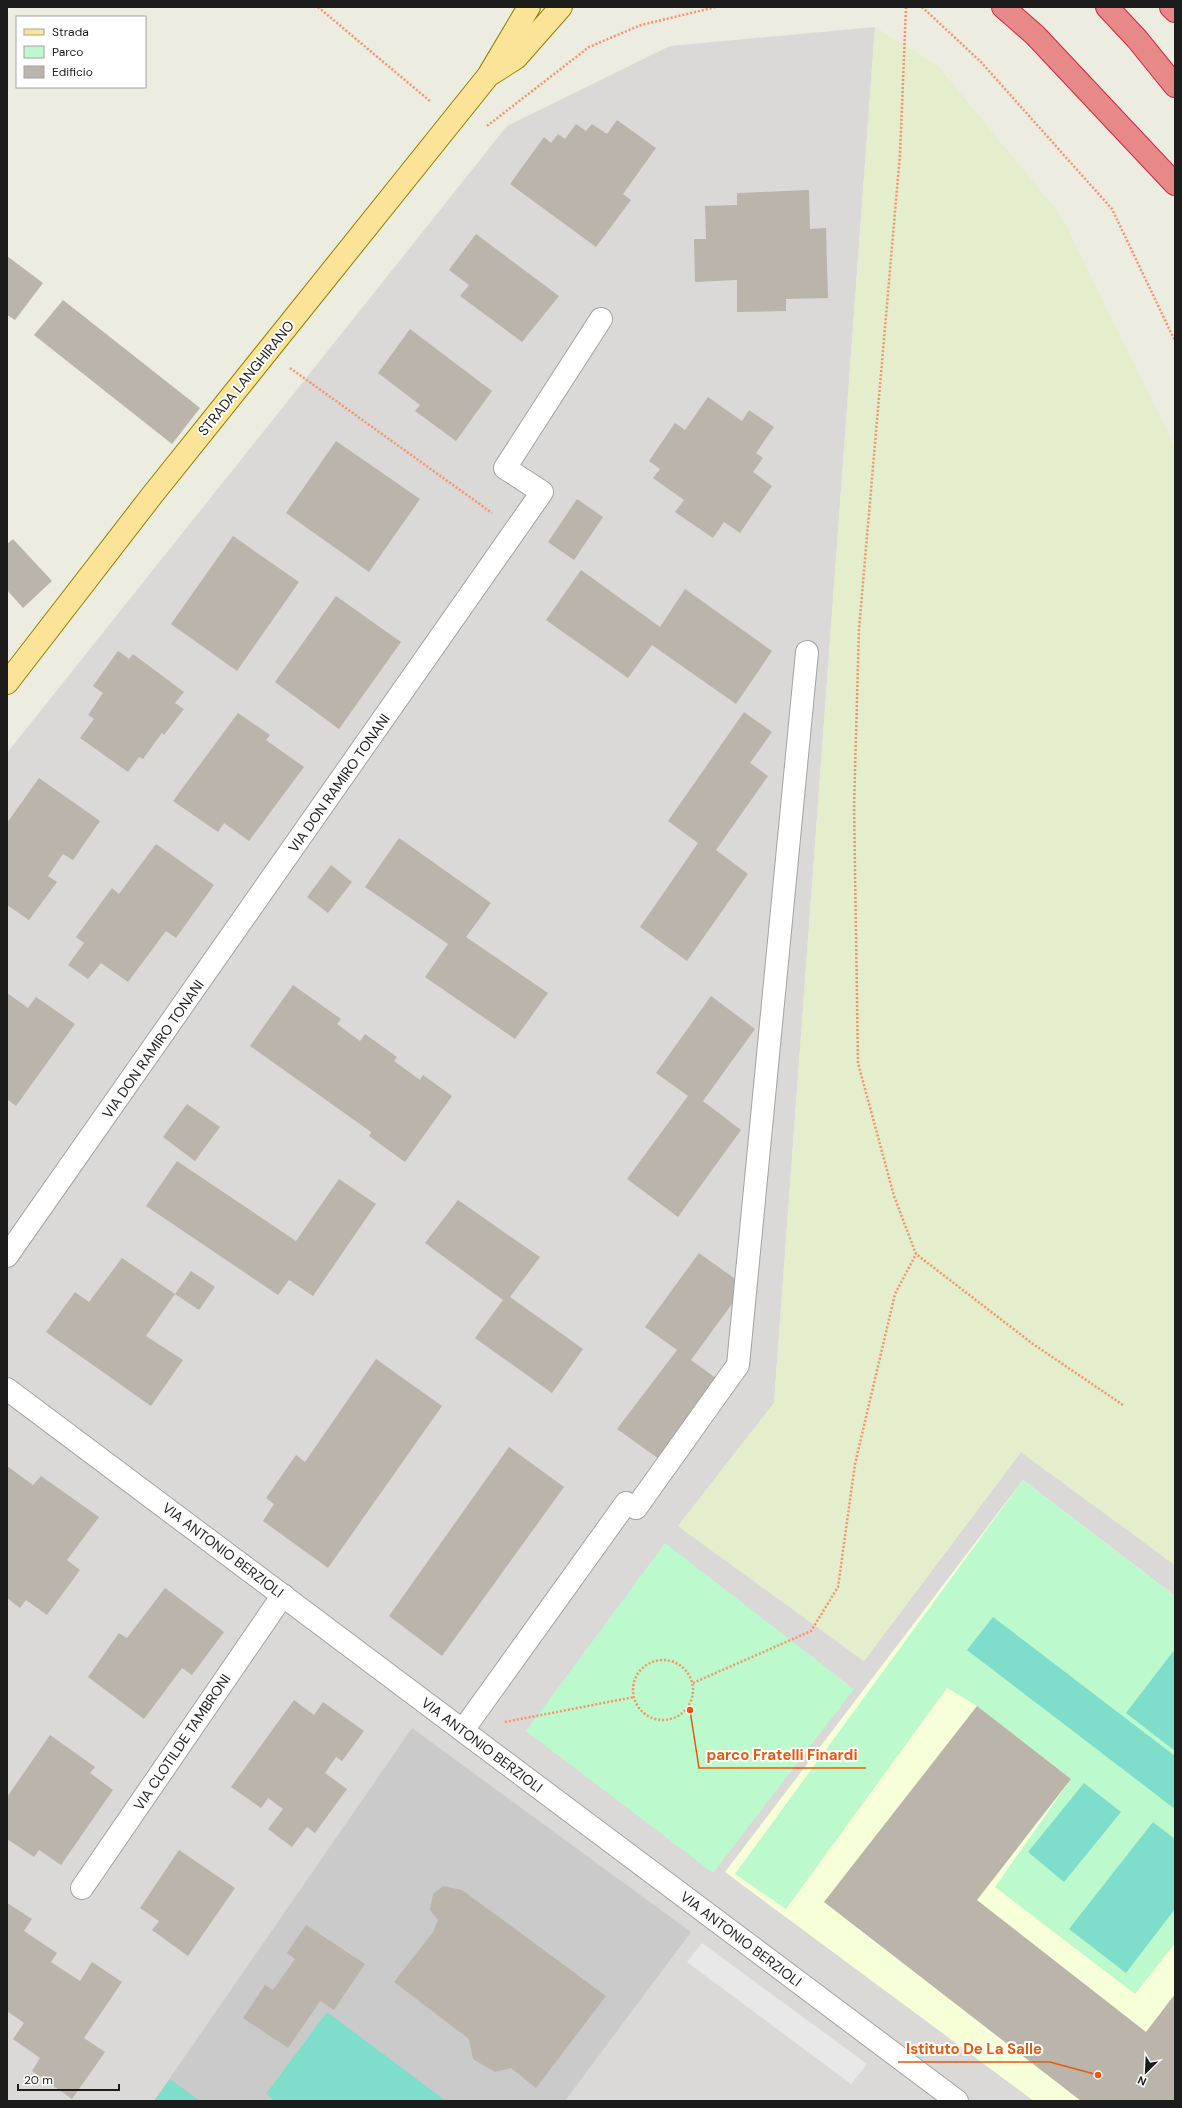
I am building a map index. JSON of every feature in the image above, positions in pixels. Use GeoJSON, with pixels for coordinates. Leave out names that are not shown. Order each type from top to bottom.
{"type":"FeatureCollection","features":[{"type":"Feature","properties":{"kind":"highway"},"geometry":{"type":"LineString","coordinates":[[1003,7],[1035,35],[1175,184]]}},
{"type":"Feature","properties":{"kind":"highway"},"geometry":{"type":"LineString","coordinates":[[1107,7],[1137,39],[1175,86]]}},
{"type":"Feature","properties":{"kind":"highway"},"geometry":{"type":"LineString","coordinates":[[1171,7],[1175,11]]}},
{"type":"Feature","properties":{"kind":"main road","name":"STRADA LANGHIRANO"},"geometry":{"type":"LineString","coordinates":[[7,683],[267,351],[488,76],[529,7]]}},
{"type":"Feature","properties":{"kind":"main road","name":"STRADA LANGHIRANO"},"geometry":{"type":"LineString","coordinates":[[488,76],[516,58],[561,7]]}},
{"type":"Feature","properties":{"kind":"street","name":"VIA DON RAMIRO TONANI"},"geometry":{"type":"LineString","coordinates":[[7,1256],[542,492],[505,468],[601,319]]}},
{"type":"Feature","properties":{"kind":"street"},"geometry":{"type":"LineString","coordinates":[[463,1730],[626,1503],[636,1508],[738,1365],[807,652]]}},
{"type":"Feature","properties":{"kind":"street","name":"VIA ANTONIO BERZIOLI"},"geometry":{"type":"LineString","coordinates":[[7,1389],[284,1595],[957,2101]]}},
{"type":"Feature","properties":{"kind":"street","name":"VIA CLOTILDE TAMBRONI"},"geometry":{"type":"LineString","coordinates":[[82,1888],[284,1595]]}},
{"type":"Feature","properties":{"kind":"path"},"geometry":{"type":"LineString","coordinates":[[318,7],[434,105],[476,135],[589,47],[641,24],[716,7]]}},
{"type":"Feature","properties":{"kind":"path"},"geometry":{"type":"LineString","coordinates":[[906,7],[900,154],[859,629],[854,806],[858,1063],[894,1196],[916,1254],[1033,1344],[1123,1406]]}},
{"type":"Feature","properties":{"kind":"path"},"geometry":{"type":"LineString","coordinates":[[922,7],[981,62],[1112,209],[1175,341]]}},
{"type":"Feature","properties":{"kind":"path"},"geometry":{"type":"LineString","coordinates":[[267,351],[516,530]]}},
{"type":"Feature","properties":{"kind":"path"},"geometry":{"type":"LineString","coordinates":[[693,1683],[811,1631],[838,1587],[855,1464],[895,1294],[916,1254]]}},
{"type":"Feature","properties":{"kind":"path"},"geometry":{"type":"LineString","coordinates":[[658,1660],[669,1660],[683,1667],[690,1675],[693,1683],[694,1694],[687,1709],[677,1718],[666,1720],[654,1719],[645,1714],[638,1707],[634,1697],[634,1684],[638,1674],[644,1666],[658,1660]]}},
{"type":"Feature","properties":{"kind":"path"},"geometry":{"type":"LineString","coordinates":[[463,1730],[634,1697]]}},
{"type":"Feature","properties":{"kind":"shaded area"},"geometry":{"type":"Polygon","coordinates":[[[875,27],[774,1403],[678,1526],[864,1661],[1021,1452],[1175,1565],[1175,2101],[7,2101],[7,753],[507,126],[670,46],[875,27]]]}},
{"type":"Feature","properties":{"kind":"shaded area"},"geometry":{"type":"Polygon","coordinates":[[[875,27],[938,66],[1062,217],[1175,448],[1175,1565],[1021,1452],[864,1661],[678,1526],[774,1403],[875,27]]]}},
{"type":"Feature","properties":{"kind":"shaded area"},"geometry":{"type":"Polygon","coordinates":[[[1023,1480],[1175,1596],[1175,2101],[1034,2101],[725,1872],[1023,1480]]]}},
{"type":"Feature","properties":{"kind":"shaded area"},"geometry":{"type":"Polygon","coordinates":[[[993,1617],[1175,1756],[1175,1809],[967,1650],[993,1617]]]}},
{"type":"Feature","properties":{"kind":"shaded area"},"geometry":{"type":"Polygon","coordinates":[[[1175,1649],[1175,1751],[1126,1713],[1175,1649]]]}},
{"type":"Feature","properties":{"kind":"shaded area"},"geometry":{"type":"Polygon","coordinates":[[[412,1728],[691,1932],[565,2101],[154,2101],[412,1728]]]}},
{"type":"Feature","properties":{"kind":"shaded area"},"geometry":{"type":"Polygon","coordinates":[[[1084,1783],[1121,1812],[1064,1882],[1028,1852],[1084,1783]]]}},
{"type":"Feature","properties":{"kind":"shaded area"},"geometry":{"type":"Polygon","coordinates":[[[1153,1822],[1175,1839],[1175,1909],[1126,1973],[1069,1929],[1153,1822]]]}},
{"type":"Feature","properties":{"kind":"shaded area"},"geometry":{"type":"Polygon","coordinates":[[[702,1943],[867,2064],[851,2084],[687,1962],[702,1943]]]}},
{"type":"Feature","properties":{"kind":"shaded area"},"geometry":{"type":"Polygon","coordinates":[[[327,2012],[446,2101],[275,2101],[266,2094],[327,2012]]]}},
{"type":"Feature","properties":{"kind":"shaded area"},"geometry":{"type":"Polygon","coordinates":[[[170,2079],[200,2101],[154,2101],[170,2079]]]}},
{"type":"Feature","properties":{"kind":"green space"},"geometry":{"type":"Polygon","coordinates":[[[1023,1480],[1175,1596],[1175,1943],[1135,1994],[995,1887],[1071,1779],[977,1706],[947,1688],[786,1909],[735,1874],[1023,1480]]]}},
{"type":"Feature","properties":{"kind":"green space"},"geometry":{"type":"Polygon","coordinates":[[[665,1543],[854,1689],[713,1873],[526,1731],[665,1543]]]}},
{"type":"Feature","properties":{"kind":"building"},"geometry":{"type":"Polygon","coordinates":[[[617,120],[656,148],[623,194],[631,200],[596,247],[510,184],[544,137],[551,143],[558,134],[565,139],[576,124],[586,131],[592,124],[607,134],[617,120]]]}},
{"type":"Feature","properties":{"kind":"building"},"geometry":{"type":"Polygon","coordinates":[[[809,190],[810,229],[826,228],[828,298],[786,299],[786,311],[737,312],[737,280],[695,282],[694,239],[706,239],[705,206],[737,205],[737,193],[809,190]]]}},
{"type":"Feature","properties":{"kind":"building"},"geometry":{"type":"Polygon","coordinates":[[[476,234],[559,296],[522,342],[460,296],[469,285],[449,270],[476,234]]]}},
{"type":"Feature","properties":{"kind":"building"},"geometry":{"type":"Polygon","coordinates":[[[7,256],[43,283],[15,320],[7,315],[7,256]]]}},
{"type":"Feature","properties":{"kind":"building"},"geometry":{"type":"Polygon","coordinates":[[[63,300],[200,408],[172,444],[34,335],[63,300]]]}},
{"type":"Feature","properties":{"kind":"building"},"geometry":{"type":"Polygon","coordinates":[[[410,329],[492,391],[456,441],[415,411],[420,405],[378,373],[410,329]]]}},
{"type":"Feature","properties":{"kind":"building"},"geometry":{"type":"Polygon","coordinates":[[[708,397],[742,421],[749,410],[774,427],[756,453],[763,458],[753,472],[772,486],[740,533],[724,522],[713,538],[675,512],[684,500],[653,478],[660,469],[649,461],[675,423],[685,430],[708,397]]]}},
{"type":"Feature","properties":{"kind":"building"},"geometry":{"type":"Polygon","coordinates":[[[336,441],[420,499],[369,572],[286,513],[336,441]]]}},
{"type":"Feature","properties":{"kind":"building"},"geometry":{"type":"Polygon","coordinates":[[[577,499],[603,517],[574,560],[548,542],[577,499]]]}},
{"type":"Feature","properties":{"kind":"building"},"geometry":{"type":"Polygon","coordinates":[[[233,536],[299,582],[237,671],[171,624],[233,536]]]}},
{"type":"Feature","properties":{"kind":"building"},"geometry":{"type":"Polygon","coordinates":[[[13,539],[52,581],[23,608],[7,590],[7,544],[13,539]]]}},
{"type":"Feature","properties":{"kind":"building"},"geometry":{"type":"Polygon","coordinates":[[[581,570],[660,627],[685,589],[772,651],[736,704],[652,645],[628,678],[546,620],[581,570]]]}},
{"type":"Feature","properties":{"kind":"building"},"geometry":{"type":"Polygon","coordinates":[[[336,596],[401,642],[339,729],[275,682],[336,596]]]}},
{"type":"Feature","properties":{"kind":"building"},"geometry":{"type":"Polygon","coordinates":[[[118,651],[129,659],[133,654],[184,692],[175,703],[184,709],[164,735],[162,733],[143,759],[139,757],[128,772],[80,738],[94,719],[88,715],[103,693],[93,686],[118,651]]]}},
{"type":"Feature","properties":{"kind":"building"},"geometry":{"type":"Polygon","coordinates":[[[744,712],[772,732],[750,763],[768,776],[716,850],[748,874],[687,961],[640,927],[698,843],[668,821],[744,712]]]}},
{"type":"Feature","properties":{"kind":"building"},"geometry":{"type":"Polygon","coordinates":[[[238,713],[270,735],[266,740],[304,767],[249,841],[224,823],[218,832],[173,801],[238,713]]]}},
{"type":"Feature","properties":{"kind":"building"},"geometry":{"type":"Polygon","coordinates":[[[39,778],[100,821],[73,860],[63,854],[48,876],[57,882],[29,920],[7,905],[7,823],[39,778]]]}},
{"type":"Feature","properties":{"kind":"building"},"geometry":{"type":"Polygon","coordinates":[[[399,838],[491,903],[466,937],[548,993],[515,1039],[425,977],[448,944],[365,887],[399,838]]]}},
{"type":"Feature","properties":{"kind":"building"},"geometry":{"type":"Polygon","coordinates":[[[156,844],[214,885],[176,938],[166,931],[128,982],[101,963],[88,979],[68,965],[84,943],[76,937],[112,888],[119,894],[156,844]]]}},
{"type":"Feature","properties":{"kind":"building"},"geometry":{"type":"Polygon","coordinates":[[[331,865],[352,882],[328,913],[307,897],[331,865]]]}},
{"type":"Feature","properties":{"kind":"building"},"geometry":{"type":"Polygon","coordinates":[[[293,985],[341,1019],[337,1024],[360,1041],[365,1034],[397,1057],[394,1061],[420,1080],[423,1075],[452,1096],[405,1162],[369,1136],[371,1132],[250,1046],[293,985]]]}},
{"type":"Feature","properties":{"kind":"building"},"geometry":{"type":"Polygon","coordinates":[[[7,993],[28,1008],[36,997],[75,1024],[16,1106],[7,1099],[7,993]]]}},
{"type":"Feature","properties":{"kind":"building"},"geometry":{"type":"Polygon","coordinates":[[[711,996],[755,1029],[703,1101],[741,1130],[678,1217],[627,1179],[688,1096],[656,1073],[711,996]]]}},
{"type":"Feature","properties":{"kind":"building"},"geometry":{"type":"Polygon","coordinates":[[[187,1104],[220,1127],[195,1161],[163,1137],[187,1104]]]}},
{"type":"Feature","properties":{"kind":"building"},"geometry":{"type":"Polygon","coordinates":[[[177,1161],[296,1241],[339,1179],[376,1204],[313,1296],[289,1280],[278,1295],[146,1206],[177,1161]]]}},
{"type":"Feature","properties":{"kind":"building"},"geometry":{"type":"Polygon","coordinates":[[[458,1200],[540,1257],[510,1297],[583,1349],[552,1393],[475,1338],[503,1300],[425,1243],[458,1200]]]}},
{"type":"Feature","properties":{"kind":"building"},"geometry":{"type":"Polygon","coordinates":[[[699,1253],[745,1286],[691,1360],[724,1384],[666,1464],[617,1429],[677,1350],[645,1327],[699,1253]]]}},
{"type":"Feature","properties":{"kind":"building"},"geometry":{"type":"Polygon","coordinates":[[[122,1258],[175,1294],[146,1336],[183,1360],[151,1406],[46,1332],[75,1292],[89,1302],[122,1258]]]}},
{"type":"Feature","properties":{"kind":"building"},"geometry":{"type":"Polygon","coordinates":[[[191,1271],[215,1287],[199,1310],[175,1294],[191,1271]]]}},
{"type":"Feature","properties":{"kind":"building"},"geometry":{"type":"Polygon","coordinates":[[[376,1359],[442,1406],[328,1568],[263,1521],[274,1504],[266,1498],[296,1455],[305,1462],[376,1359]]]}},
{"type":"Feature","properties":{"kind":"building"},"geometry":{"type":"Polygon","coordinates":[[[509,1447],[564,1487],[442,1656],[389,1616],[509,1447]]]}},
{"type":"Feature","properties":{"kind":"building"},"geometry":{"type":"Polygon","coordinates":[[[7,1466],[33,1485],[41,1476],[99,1517],[67,1560],[80,1570],[47,1615],[26,1600],[20,1608],[7,1598],[7,1466]]]}},
{"type":"Feature","properties":{"kind":"building"},"geometry":{"type":"Polygon","coordinates":[[[165,1588],[224,1632],[192,1675],[182,1668],[144,1719],[88,1677],[119,1633],[127,1638],[165,1588]]]}},
{"type":"Feature","properties":{"kind":"building"},"geometry":{"type":"Polygon","coordinates":[[[294,1700],[314,1715],[323,1702],[364,1731],[342,1761],[336,1757],[325,1773],[347,1789],[315,1833],[307,1827],[292,1847],[268,1829],[283,1809],[268,1798],[261,1808],[231,1787],[294,1700]]]}},
{"type":"Feature","properties":{"kind":"building"},"geometry":{"type":"Polygon","coordinates":[[[977,1706],[1071,1779],[977,1900],[1146,2032],[1175,1994],[1175,2101],[1081,2101],[824,1902],[977,1706]]]}},
{"type":"Feature","properties":{"kind":"building"},"geometry":{"type":"Polygon","coordinates":[[[50,1735],[95,1767],[90,1773],[113,1790],[61,1865],[39,1850],[34,1857],[7,1839],[7,1797],[50,1735]]]}},
{"type":"Feature","properties":{"kind":"building"},"geometry":{"type":"Polygon","coordinates":[[[179,1850],[235,1888],[188,1956],[152,1930],[159,1921],[140,1908],[179,1850]]]}},
{"type":"Feature","properties":{"kind":"building"},"geometry":{"type":"Polygon","coordinates":[[[443,1886],[462,1890],[606,1996],[536,2088],[511,2068],[495,2072],[473,2059],[469,2039],[394,1982],[433,1932],[438,1920],[430,1910],[433,1894],[443,1886]]]}},
{"type":"Feature","properties":{"kind":"building"},"geometry":{"type":"Polygon","coordinates":[[[7,1903],[32,1919],[24,1931],[57,1953],[51,1962],[80,1981],[92,1962],[122,1982],[84,2038],[105,2052],[72,2099],[32,2071],[40,2058],[13,2039],[24,2023],[7,2011],[7,1903]]]}},
{"type":"Feature","properties":{"kind":"building"},"geometry":{"type":"Polygon","coordinates":[[[306,1925],[365,1964],[334,2010],[320,2001],[288,2048],[243,2018],[265,1985],[273,1990],[295,1959],[287,1953],[306,1925]]]}},
{"type":"Feature","properties":{"kind":"place","name":"parco Fratelli Finardi"},"geometry":{"type":"Point","coordinates":[690,1710]}},
{"type":"Feature","properties":{"kind":"place","name":"Istituto De La Salle"},"geometry":{"type":"Point","coordinates":[1098,2075]}}]}
